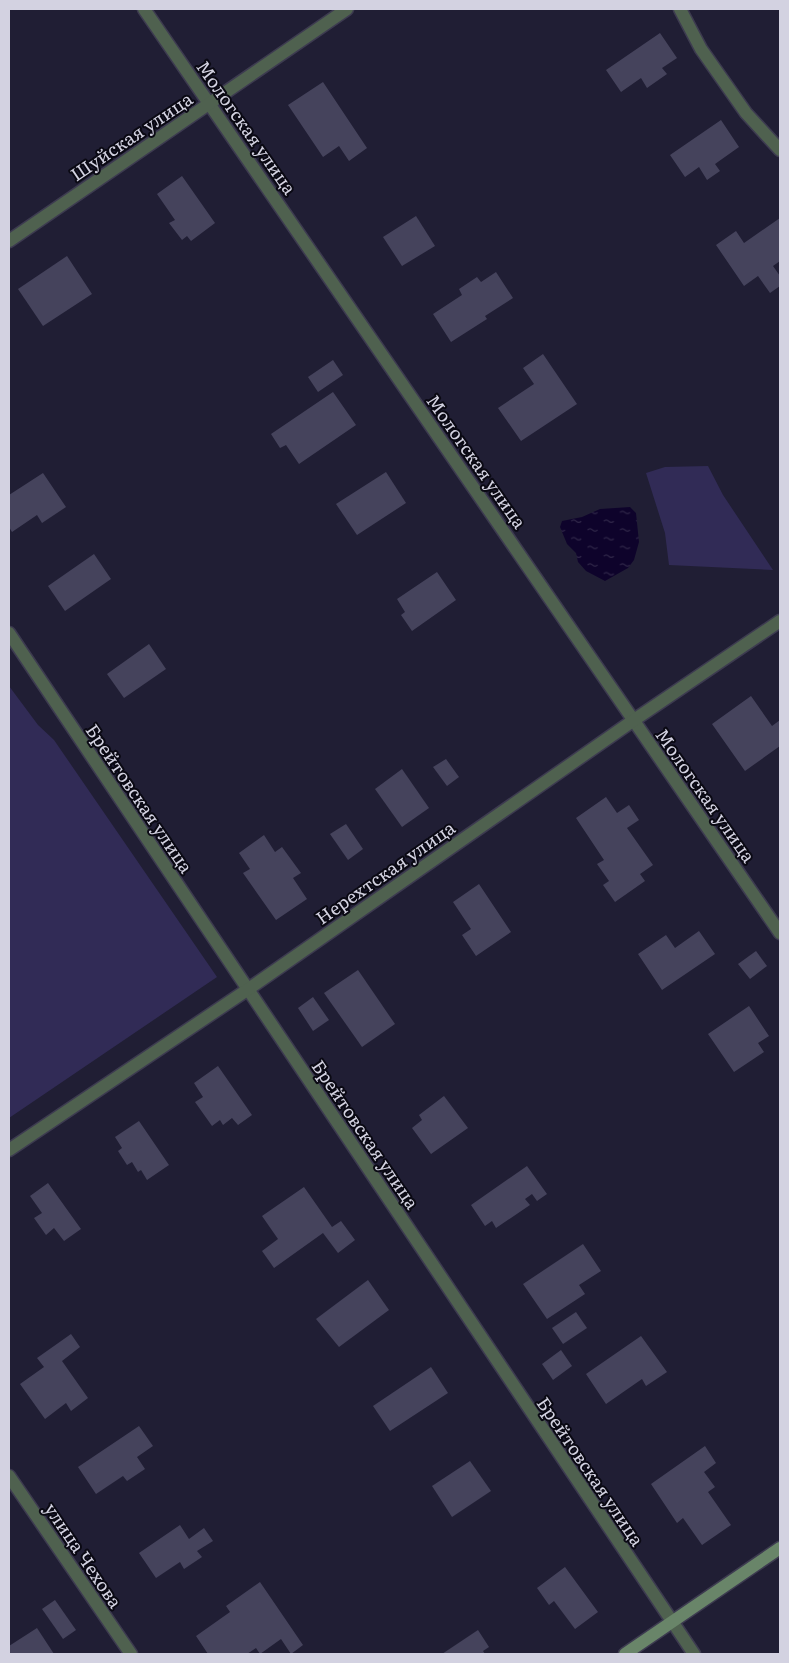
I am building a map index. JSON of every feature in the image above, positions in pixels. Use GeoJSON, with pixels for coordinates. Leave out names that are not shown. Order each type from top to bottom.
{"type":"FeatureCollection","features":[{"type":"Feature","properties":{"kind":"street","name":"Мологская улица"},"geometry":{"type":"LineString","coordinates":[[144,9],[780,933]]}},
{"type":"Feature","properties":{"kind":"street","name":"Шуйская улица"},"geometry":{"type":"LineString","coordinates":[[9,241],[347,9]]}},
{"type":"Feature","properties":{"kind":"street"},"geometry":{"type":"LineString","coordinates":[[680,9],[701,49],[746,113],[780,150]]}},
{"type":"Feature","properties":{"kind":"street","name":"Нерехтская улица"},"geometry":{"type":"LineString","coordinates":[[9,1150],[247,990],[634,720],[780,621]]}},
{"type":"Feature","properties":{"kind":"street","name":"Брейтовская улица"},"geometry":{"type":"LineString","coordinates":[[9,633],[694,1654]]}},
{"type":"Feature","properties":{"kind":"street","name":"улица Чехова"},"geometry":{"type":"LineString","coordinates":[[9,1476],[131,1654]]}},
{"type":"Feature","properties":{"kind":"street"},"geometry":{"type":"LineString","coordinates":[[625,1654],[780,1548]]}},
{"type":"Feature","properties":{"kind":"shaded area"},"geometry":{"type":"Polygon","coordinates":[[[708,466],[723,495],[773,570],[669,565],[665,533],[646,473],[665,467],[708,466]]]}},
{"type":"Feature","properties":{"kind":"shaded area"},"geometry":{"type":"Polygon","coordinates":[[[9,686],[38,725],[54,740],[217,977],[9,1118],[9,686]]]}},
{"type":"Feature","properties":{"kind":"water"},"geometry":{"type":"Polygon","coordinates":[[[630,507],[636,513],[639,542],[634,560],[628,568],[605,581],[586,571],[578,562],[576,553],[567,544],[560,527],[562,521],[582,517],[600,509],[630,507]]]}},
{"type":"Feature","properties":{"kind":"building"},"geometry":{"type":"Polygon","coordinates":[[[660,33],[677,58],[662,68],[667,74],[647,88],[641,78],[621,92],[606,70],[660,33]]]}},
{"type":"Feature","properties":{"kind":"building"},"geometry":{"type":"Polygon","coordinates":[[[323,82],[367,148],[349,161],[339,146],[323,157],[288,105],[323,82]]]}},
{"type":"Feature","properties":{"kind":"building"},"geometry":{"type":"Polygon","coordinates":[[[721,120],[739,147],[715,164],[720,171],[707,180],[699,167],[685,177],[670,155],[721,120]]]}},
{"type":"Feature","properties":{"kind":"building"},"geometry":{"type":"Polygon","coordinates":[[[182,176],[215,223],[191,241],[187,236],[182,240],[169,223],[175,220],[157,194],[182,176]]]}},
{"type":"Feature","properties":{"kind":"building"},"geometry":{"type":"Polygon","coordinates":[[[416,216],[435,246],[402,266],[383,237],[416,216]]]}},
{"type":"Feature","properties":{"kind":"building"},"geometry":{"type":"Polygon","coordinates":[[[780,218],[780,261],[773,266],[780,276],[780,286],[770,293],[758,276],[744,286],[716,245],[736,231],[744,243],[780,218]]]}},
{"type":"Feature","properties":{"kind":"building"},"geometry":{"type":"Polygon","coordinates":[[[67,256],[92,294],[43,326],[18,289],[67,256]]]}},
{"type":"Feature","properties":{"kind":"building"},"geometry":{"type":"Polygon","coordinates":[[[496,272],[513,298],[485,316],[487,319],[451,342],[433,314],[462,295],[459,289],[477,277],[481,282],[496,272]]]}},
{"type":"Feature","properties":{"kind":"building"},"geometry":{"type":"Polygon","coordinates":[[[543,354],[577,404],[521,441],[498,408],[534,384],[523,368],[543,354]]]}},
{"type":"Feature","properties":{"kind":"building"},"geometry":{"type":"Polygon","coordinates":[[[333,360],[343,375],[318,392],[308,377],[333,360]]]}},
{"type":"Feature","properties":{"kind":"building"},"geometry":{"type":"Polygon","coordinates":[[[333,392],[356,425],[299,464],[286,445],[280,448],[271,434],[333,392]]]}},
{"type":"Feature","properties":{"kind":"building"},"geometry":{"type":"Polygon","coordinates":[[[386,472],[406,503],[357,535],[336,504],[386,472]]]}},
{"type":"Feature","properties":{"kind":"building"},"geometry":{"type":"Polygon","coordinates":[[[43,473],[66,507],[42,523],[37,515],[12,532],[9,527],[9,495],[43,473]]]}},
{"type":"Feature","properties":{"kind":"building"},"geometry":{"type":"Polygon","coordinates":[[[94,554],[111,579],[65,611],[48,586],[94,554]]]}},
{"type":"Feature","properties":{"kind":"building"},"geometry":{"type":"Polygon","coordinates":[[[437,572],[456,600],[412,631],[401,615],[405,612],[397,599],[437,572]]]}},
{"type":"Feature","properties":{"kind":"building"},"geometry":{"type":"Polygon","coordinates":[[[149,644],[166,669],[124,698],[107,674],[149,644]]]}},
{"type":"Feature","properties":{"kind":"building"},"geometry":{"type":"Polygon","coordinates":[[[751,696],[772,726],[780,720],[780,746],[745,771],[712,724],[751,696]]]}},
{"type":"Feature","properties":{"kind":"building"},"geometry":{"type":"Polygon","coordinates":[[[446,759],[459,777],[447,786],[433,767],[446,759]]]}},
{"type":"Feature","properties":{"kind":"building"},"geometry":{"type":"Polygon","coordinates":[[[402,769],[429,808],[402,827],[375,789],[402,769]]]}},
{"type":"Feature","properties":{"kind":"building"},"geometry":{"type":"Polygon","coordinates":[[[606,797],[617,813],[629,805],[639,820],[627,828],[653,865],[640,874],[645,881],[615,902],[603,885],[609,881],[597,864],[604,860],[576,818],[606,797]]]}},
{"type":"Feature","properties":{"kind":"building"},"geometry":{"type":"Polygon","coordinates":[[[346,824],[363,849],[348,860],[330,834],[346,824]]]}},
{"type":"Feature","properties":{"kind":"building"},"geometry":{"type":"Polygon","coordinates":[[[264,835],[275,852],[282,847],[301,873],[293,878],[307,899],[276,920],[243,873],[250,869],[239,853],[264,835]]]}},
{"type":"Feature","properties":{"kind":"building"},"geometry":{"type":"Polygon","coordinates":[[[479,884],[511,932],[476,956],[462,935],[471,929],[453,902],[479,884]]]}},
{"type":"Feature","properties":{"kind":"building"},"geometry":{"type":"Polygon","coordinates":[[[699,931],[715,954],[662,990],[638,954],[666,935],[675,948],[699,931]]]}},
{"type":"Feature","properties":{"kind":"building"},"geometry":{"type":"Polygon","coordinates":[[[756,951],[767,966],[750,979],[738,964],[756,951]]]}},
{"type":"Feature","properties":{"kind":"building"},"geometry":{"type":"Polygon","coordinates":[[[358,970],[395,1024],[362,1047],[324,993],[358,970]]]}},
{"type":"Feature","properties":{"kind":"building"},"geometry":{"type":"Polygon","coordinates":[[[313,997],[329,1020],[313,1031],[298,1008],[313,997]]]}},
{"type":"Feature","properties":{"kind":"building"},"geometry":{"type":"Polygon","coordinates":[[[749,1006],[769,1036],[758,1043],[764,1052],[734,1072],[708,1034],[749,1006]]]}},
{"type":"Feature","properties":{"kind":"building"},"geometry":{"type":"Polygon","coordinates":[[[218,1066],[252,1115],[238,1125],[232,1118],[223,1125],[220,1120],[212,1126],[195,1102],[203,1097],[194,1083],[218,1066]]]}},
{"type":"Feature","properties":{"kind":"building"},"geometry":{"type":"Polygon","coordinates":[[[444,1096],[468,1128],[431,1154],[412,1128],[422,1120],[419,1115],[444,1096]]]}},
{"type":"Feature","properties":{"kind":"building"},"geometry":{"type":"Polygon","coordinates":[[[139,1121],[169,1165],[147,1180],[141,1170],[138,1172],[132,1162],[127,1165],[118,1151],[122,1148],[115,1137],[139,1121]]]}},
{"type":"Feature","properties":{"kind":"building"},"geometry":{"type":"Polygon","coordinates":[[[527,1166],[547,1194],[537,1201],[532,1194],[525,1199],[530,1205],[496,1228],[492,1221],[485,1226],[471,1205],[527,1166]]]}},
{"type":"Feature","properties":{"kind":"building"},"geometry":{"type":"Polygon","coordinates":[[[48,1183],[81,1229],[64,1241],[54,1228],[46,1235],[34,1218],[42,1213],[30,1196],[48,1183]]]}},
{"type":"Feature","properties":{"kind":"building"},"geometry":{"type":"Polygon","coordinates":[[[304,1187],[332,1227],[341,1221],[355,1240],[338,1253],[323,1233],[274,1268],[262,1251],[278,1239],[262,1216],[304,1187]]]}},
{"type":"Feature","properties":{"kind":"building"},"geometry":{"type":"Polygon","coordinates":[[[583,1244],[601,1271],[579,1285],[585,1294],[547,1319],[523,1284],[583,1244]]]}},
{"type":"Feature","properties":{"kind":"building"},"geometry":{"type":"Polygon","coordinates":[[[368,1280],[389,1310],[339,1347],[316,1319],[368,1280]]]}},
{"type":"Feature","properties":{"kind":"building"},"geometry":{"type":"Polygon","coordinates":[[[576,1312],[587,1328],[563,1344],[552,1328],[576,1312]]]}},
{"type":"Feature","properties":{"kind":"building"},"geometry":{"type":"Polygon","coordinates":[[[71,1334],[80,1347],[62,1361],[88,1398],[71,1411],[66,1403],[45,1419],[20,1384],[44,1367],[37,1358],[71,1334]]]}},
{"type":"Feature","properties":{"kind":"building"},"geometry":{"type":"Polygon","coordinates":[[[641,1336],[667,1372],[646,1386],[642,1379],[606,1404],[586,1374],[641,1336]]]}},
{"type":"Feature","properties":{"kind":"building"},"geometry":{"type":"Polygon","coordinates":[[[561,1350],[572,1366],[553,1380],[542,1364],[561,1350]]]}},
{"type":"Feature","properties":{"kind":"building"},"geometry":{"type":"Polygon","coordinates":[[[431,1367],[448,1393],[390,1431],[373,1406],[431,1367]]]}},
{"type":"Feature","properties":{"kind":"building"},"geometry":{"type":"Polygon","coordinates":[[[139,1426],[153,1446],[137,1457],[145,1469],[127,1481],[123,1476],[96,1494],[78,1467],[139,1426]]]}},
{"type":"Feature","properties":{"kind":"building"},"geometry":{"type":"Polygon","coordinates":[[[705,1446],[716,1463],[704,1472],[715,1487],[708,1492],[731,1525],[702,1545],[683,1518],[677,1523],[651,1484],[705,1446]]]}},
{"type":"Feature","properties":{"kind":"building"},"geometry":{"type":"Polygon","coordinates":[[[470,1461],[491,1491],[452,1517],[432,1486],[470,1461]]]}},
{"type":"Feature","properties":{"kind":"building"},"geometry":{"type":"Polygon","coordinates":[[[180,1525],[189,1539],[204,1528],[213,1541],[197,1551],[202,1557],[184,1569],[180,1562],[156,1578],[139,1553],[180,1525]]]}},
{"type":"Feature","properties":{"kind":"building"},"geometry":{"type":"Polygon","coordinates":[[[565,1567],[598,1612],[575,1629],[554,1601],[549,1605],[537,1588],[565,1567]]]}},
{"type":"Feature","properties":{"kind":"building"},"geometry":{"type":"Polygon","coordinates":[[[260,1582],[303,1645],[291,1654],[281,1639],[260,1654],[256,1648],[247,1654],[208,1654],[196,1636],[230,1612],[226,1606],[260,1582]]]}},
{"type":"Feature","properties":{"kind":"building"},"geometry":{"type":"Polygon","coordinates":[[[55,1600],[76,1630],[63,1639],[42,1609],[55,1600]]]}},
{"type":"Feature","properties":{"kind":"building"},"geometry":{"type":"Polygon","coordinates":[[[37,1628],[54,1654],[9,1654],[9,1646],[37,1628]]]}},
{"type":"Feature","properties":{"kind":"building"},"geometry":{"type":"Polygon","coordinates":[[[478,1630],[489,1647],[483,1651],[485,1654],[442,1654],[478,1630]]]}}]}
